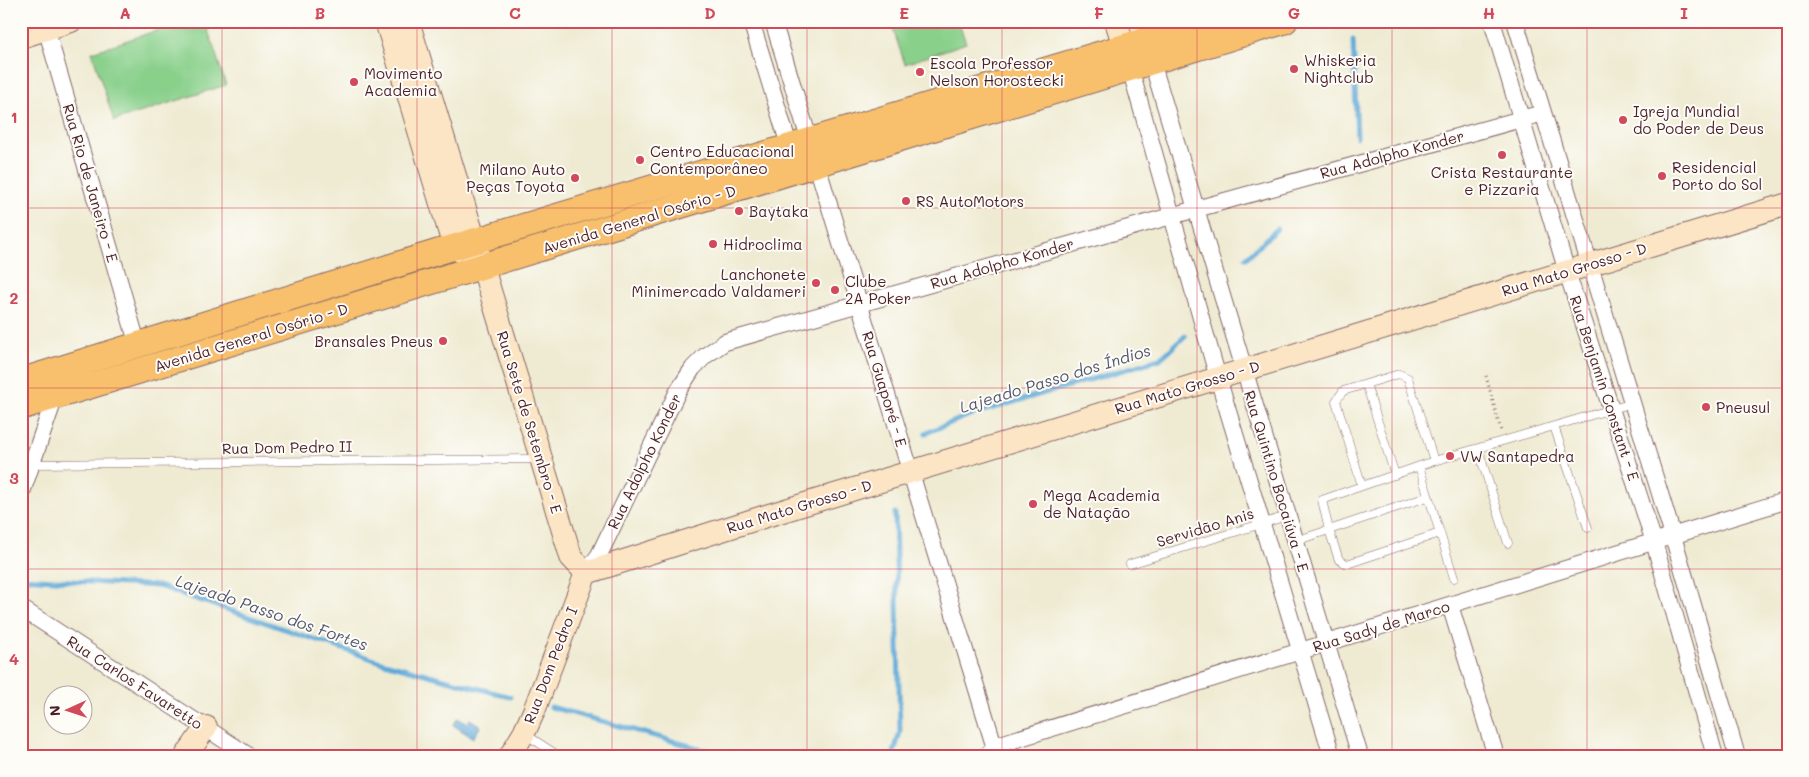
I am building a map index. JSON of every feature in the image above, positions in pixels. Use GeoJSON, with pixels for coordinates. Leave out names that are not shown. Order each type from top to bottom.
{"type":"FeatureCollection","features":[{"type":"Feature","properties":{"kind":"main road","name":"Avenida General Osório - D"},"geometry":{"type":"LineString","coordinates":[[21,407],[483,267],[803,156],[1139,48],[1210,21]]}},
{"type":"Feature","properties":{"kind":"main road","name":"Avenida General Osório - D"},"geometry":{"type":"LineString","coordinates":[[1139,48],[1285,21]]}},
{"type":"Feature","properties":{"kind":"main road","name":"Avenida General Osório - D"},"geometry":{"type":"LineString","coordinates":[[21,381],[465,244],[803,156]]}},
{"type":"Feature","properties":{"kind":"street"},"geometry":{"type":"LineString","coordinates":[[21,37],[45,25],[71,21]]}},
{"type":"Feature","properties":{"kind":"street","name":"Rua Sete de Setembro - E"},"geometry":{"type":"LineString","coordinates":[[386,21],[465,244],[483,267],[571,557],[586,573]]}},
{"type":"Feature","properties":{"kind":"street","name":"Rua Sete de Setembro - E"},"geometry":{"type":"LineString","coordinates":[[408,21],[465,244]]}},
{"type":"Feature","properties":{"kind":"street","name":"Rua Guaporé - E"},"geometry":{"type":"LineString","coordinates":[[751,21],[859,304],[996,751]]}},
{"type":"Feature","properties":{"kind":"street","name":"Rua Guaporé - E"},"geometry":{"type":"LineString","coordinates":[[773,21],[803,156]]}},
{"type":"Feature","properties":{"kind":"street","name":"Rua Quintino Bocaiúva - E"},"geometry":{"type":"LineString","coordinates":[[1116,21],[1139,48],[1196,208],[1360,756]]}},
{"type":"Feature","properties":{"kind":"street","name":"Rua Benjamin Constant - E"},"geometry":{"type":"LineString","coordinates":[[1492,21],[1568,272],[1654,542],[1715,756]]}},
{"type":"Feature","properties":{"kind":"street","name":"Rua Benjamin Constant - E"},"geometry":{"type":"LineString","coordinates":[[1515,21],[1633,403],[1737,756]]}},
{"type":"Feature","properties":{"kind":"street","name":"Rua Rio de Janeiro - E"},"geometry":{"type":"LineString","coordinates":[[45,25],[138,346]]}},
{"type":"Feature","properties":{"kind":"street","name":"Rua Quintino Bocaiúva - E"},"geometry":{"type":"LineString","coordinates":[[1139,48],[1172,215],[1218,378],[1332,756]]}},
{"type":"Feature","properties":{"kind":"street","name":"Rua Adolpho Konder"},"geometry":{"type":"LineString","coordinates":[[586,573],[599,555],[678,391],[693,368],[705,356],[725,342],[1196,208],[1543,112]]}},
{"type":"Feature","properties":{"kind":"street","name":"Rua Mato Grosso - D"},"geometry":{"type":"LineString","coordinates":[[586,573],[1788,204]]}},
{"type":"Feature","properties":{"kind":"street"},"geometry":{"type":"LineString","coordinates":[[21,495],[56,396],[60,369]]}},
{"type":"Feature","properties":{"kind":"street","name":"Rua Sady de Marco"},"geometry":{"type":"LineString","coordinates":[[996,751],[1300,651],[1788,500]]}},
{"type":"Feature","properties":{"kind":"street","name":"Rua Dom Pedro I"},"geometry":{"type":"LineString","coordinates":[[510,756],[524,733],[534,711],[586,573]]}},
{"type":"Feature","properties":{"kind":"street"},"geometry":{"type":"LineString","coordinates":[[1450,605],[1496,756]]}},
{"type":"Feature","properties":{"kind":"street","name":"Rua Carlos Favaretto"},"geometry":{"type":"LineString","coordinates":[[21,608],[249,756]]}},
{"type":"Feature","properties":{"kind":"street"},"geometry":{"type":"LineString","coordinates":[[1677,622],[1697,617]]}},
{"type":"Feature","properties":{"kind":"street"},"geometry":{"type":"LineString","coordinates":[[186,756],[206,727]]}},
{"type":"Feature","properties":{"kind":"lane"},"geometry":{"type":"LineString","coordinates":[[1362,486],[1336,401],[1343,391],[1399,374],[1408,378],[1434,461]]}},
{"type":"Feature","properties":{"kind":"lane"},"geometry":{"type":"LineString","coordinates":[[1366,384],[1395,475]]}},
{"type":"Feature","properties":{"kind":"lane"},"geometry":{"type":"LineString","coordinates":[[1440,533],[1347,564],[1339,560],[1322,500],[1434,461],[1633,403]]}},
{"type":"Feature","properties":{"kind":"lane"},"geometry":{"type":"LineString","coordinates":[[1554,426],[1588,528]]}},
{"type":"Feature","properties":{"kind":"lane"},"geometry":{"type":"LineString","coordinates":[[1478,449],[1508,543]]}},
{"type":"Feature","properties":{"kind":"lane","name":"Rua Dom Pedro II"},"geometry":{"type":"LineString","coordinates":[[32,464],[542,459]]}},
{"type":"Feature","properties":{"kind":"lane"},"geometry":{"type":"LineString","coordinates":[[1419,466],[1427,497],[1454,578]]}},
{"type":"Feature","properties":{"kind":"lane"},"geometry":{"type":"LineString","coordinates":[[1295,542],[1427,497]]}},
{"type":"Feature","properties":{"kind":"lane","name":"Servidão Anis"},"geometry":{"type":"LineString","coordinates":[[1130,564],[1288,516]]}},
{"type":"Feature","properties":{"kind":"lane"},"geometry":{"type":"LineString","coordinates":[[524,733],[559,756]]}},
{"type":"Feature","properties":{"kind":"lane","name":"Rua Sady de Marco"},"geometry":{"type":"LineString","coordinates":[[976,756],[996,751]]}},
{"type":"Feature","properties":{"kind":"path"},"geometry":{"type":"LineString","coordinates":[[1486,376],[1503,441]]}},
{"type":"Feature","properties":{"kind":"green space"},"geometry":{"type":"Polygon","coordinates":[[[185,21],[205,21],[226,85],[114,121],[92,52],[185,21]]]}},
{"type":"Feature","properties":{"kind":"green space"},"geometry":{"type":"Polygon","coordinates":[[[890,21],[958,21],[966,43],[905,64],[890,21]]]}},
{"type":"Feature","properties":{"kind":"water"},"geometry":{"type":"Polygon","coordinates":[[[458,718],[467,724],[470,719],[481,726],[473,738],[453,725],[458,718]]]}},
{"type":"Feature","properties":{"kind":"waterway","name":"Lajeado Passo dos Índios"},"geometry":{"type":"LineString","coordinates":[[1353,40],[1357,137]]}},
{"type":"Feature","properties":{"kind":"waterway","name":"Lajeado Passo dos Índios"},"geometry":{"type":"LineString","coordinates":[[1246,258],[1277,229]]}},
{"type":"Feature","properties":{"kind":"waterway","name":"Lajeado Passo dos Índios"},"geometry":{"type":"LineString","coordinates":[[926,433],[970,415],[1160,359],[1185,336]]}},
{"type":"Feature","properties":{"kind":"waterway","name":"Lajeado Passo dos Índios"},"geometry":{"type":"LineString","coordinates":[[893,756],[900,732],[895,513]]}},
{"type":"Feature","properties":{"kind":"waterway","name":"Lajeado Passo dos Fortes"},"geometry":{"type":"LineString","coordinates":[[21,578],[158,586],[381,662],[510,697]]}},
{"type":"Feature","properties":{"kind":"waterway","name":"Lajeado Passo dos Fortes"},"geometry":{"type":"LineString","coordinates":[[551,707],[726,756]]}},
{"type":"Feature","properties":{"kind":"place","name":"Whiskeria Nightclub"},"geometry":{"type":"Point","coordinates":[1294,69]}},
{"type":"Feature","properties":{"kind":"place","name":"Escola Professor Nelson Horostecki"},"geometry":{"type":"Point","coordinates":[920,72]}},
{"type":"Feature","properties":{"kind":"place","name":"Movimento Academia"},"geometry":{"type":"Point","coordinates":[354,82]}},
{"type":"Feature","properties":{"kind":"place","name":"Igreja Mundial do Poder de Deus"},"geometry":{"type":"Point","coordinates":[1623,120]}},
{"type":"Feature","properties":{"kind":"place","name":"Crista Restaurante e Pizzaria"},"geometry":{"type":"Point","coordinates":[1502,155]}},
{"type":"Feature","properties":{"kind":"place","name":"Centro Educacional Contemporâneo"},"geometry":{"type":"Point","coordinates":[640,160]}},
{"type":"Feature","properties":{"kind":"place","name":"Residencial Porto do Sol"},"geometry":{"type":"Point","coordinates":[1662,176]}},
{"type":"Feature","properties":{"kind":"place","name":"Milano Auto Peças Toyota"},"geometry":{"type":"Point","coordinates":[575,178]}},
{"type":"Feature","properties":{"kind":"place","name":"RS AutoMotors"},"geometry":{"type":"Point","coordinates":[906,201]}},
{"type":"Feature","properties":{"kind":"place","name":"Baytaka"},"geometry":{"type":"Point","coordinates":[739,211]}},
{"type":"Feature","properties":{"kind":"place","name":"Hidroclima"},"geometry":{"type":"Point","coordinates":[713,244]}},
{"type":"Feature","properties":{"kind":"place","name":"Lanchonete Minimercado Valdameri"},"geometry":{"type":"Point","coordinates":[816,283]}},
{"type":"Feature","properties":{"kind":"place","name":"Clube 2A Poker"},"geometry":{"type":"Point","coordinates":[835,290]}},
{"type":"Feature","properties":{"kind":"place","name":"Bransales Pneus"},"geometry":{"type":"Point","coordinates":[443,341]}},
{"type":"Feature","properties":{"kind":"place","name":"Pneusul"},"geometry":{"type":"Point","coordinates":[1706,407]}},
{"type":"Feature","properties":{"kind":"place","name":"VW Santapedra"},"geometry":{"type":"Point","coordinates":[1450,456]}},
{"type":"Feature","properties":{"kind":"place","name":"Mega Academia de Natação"},"geometry":{"type":"Point","coordinates":[1033,504]}}]}
